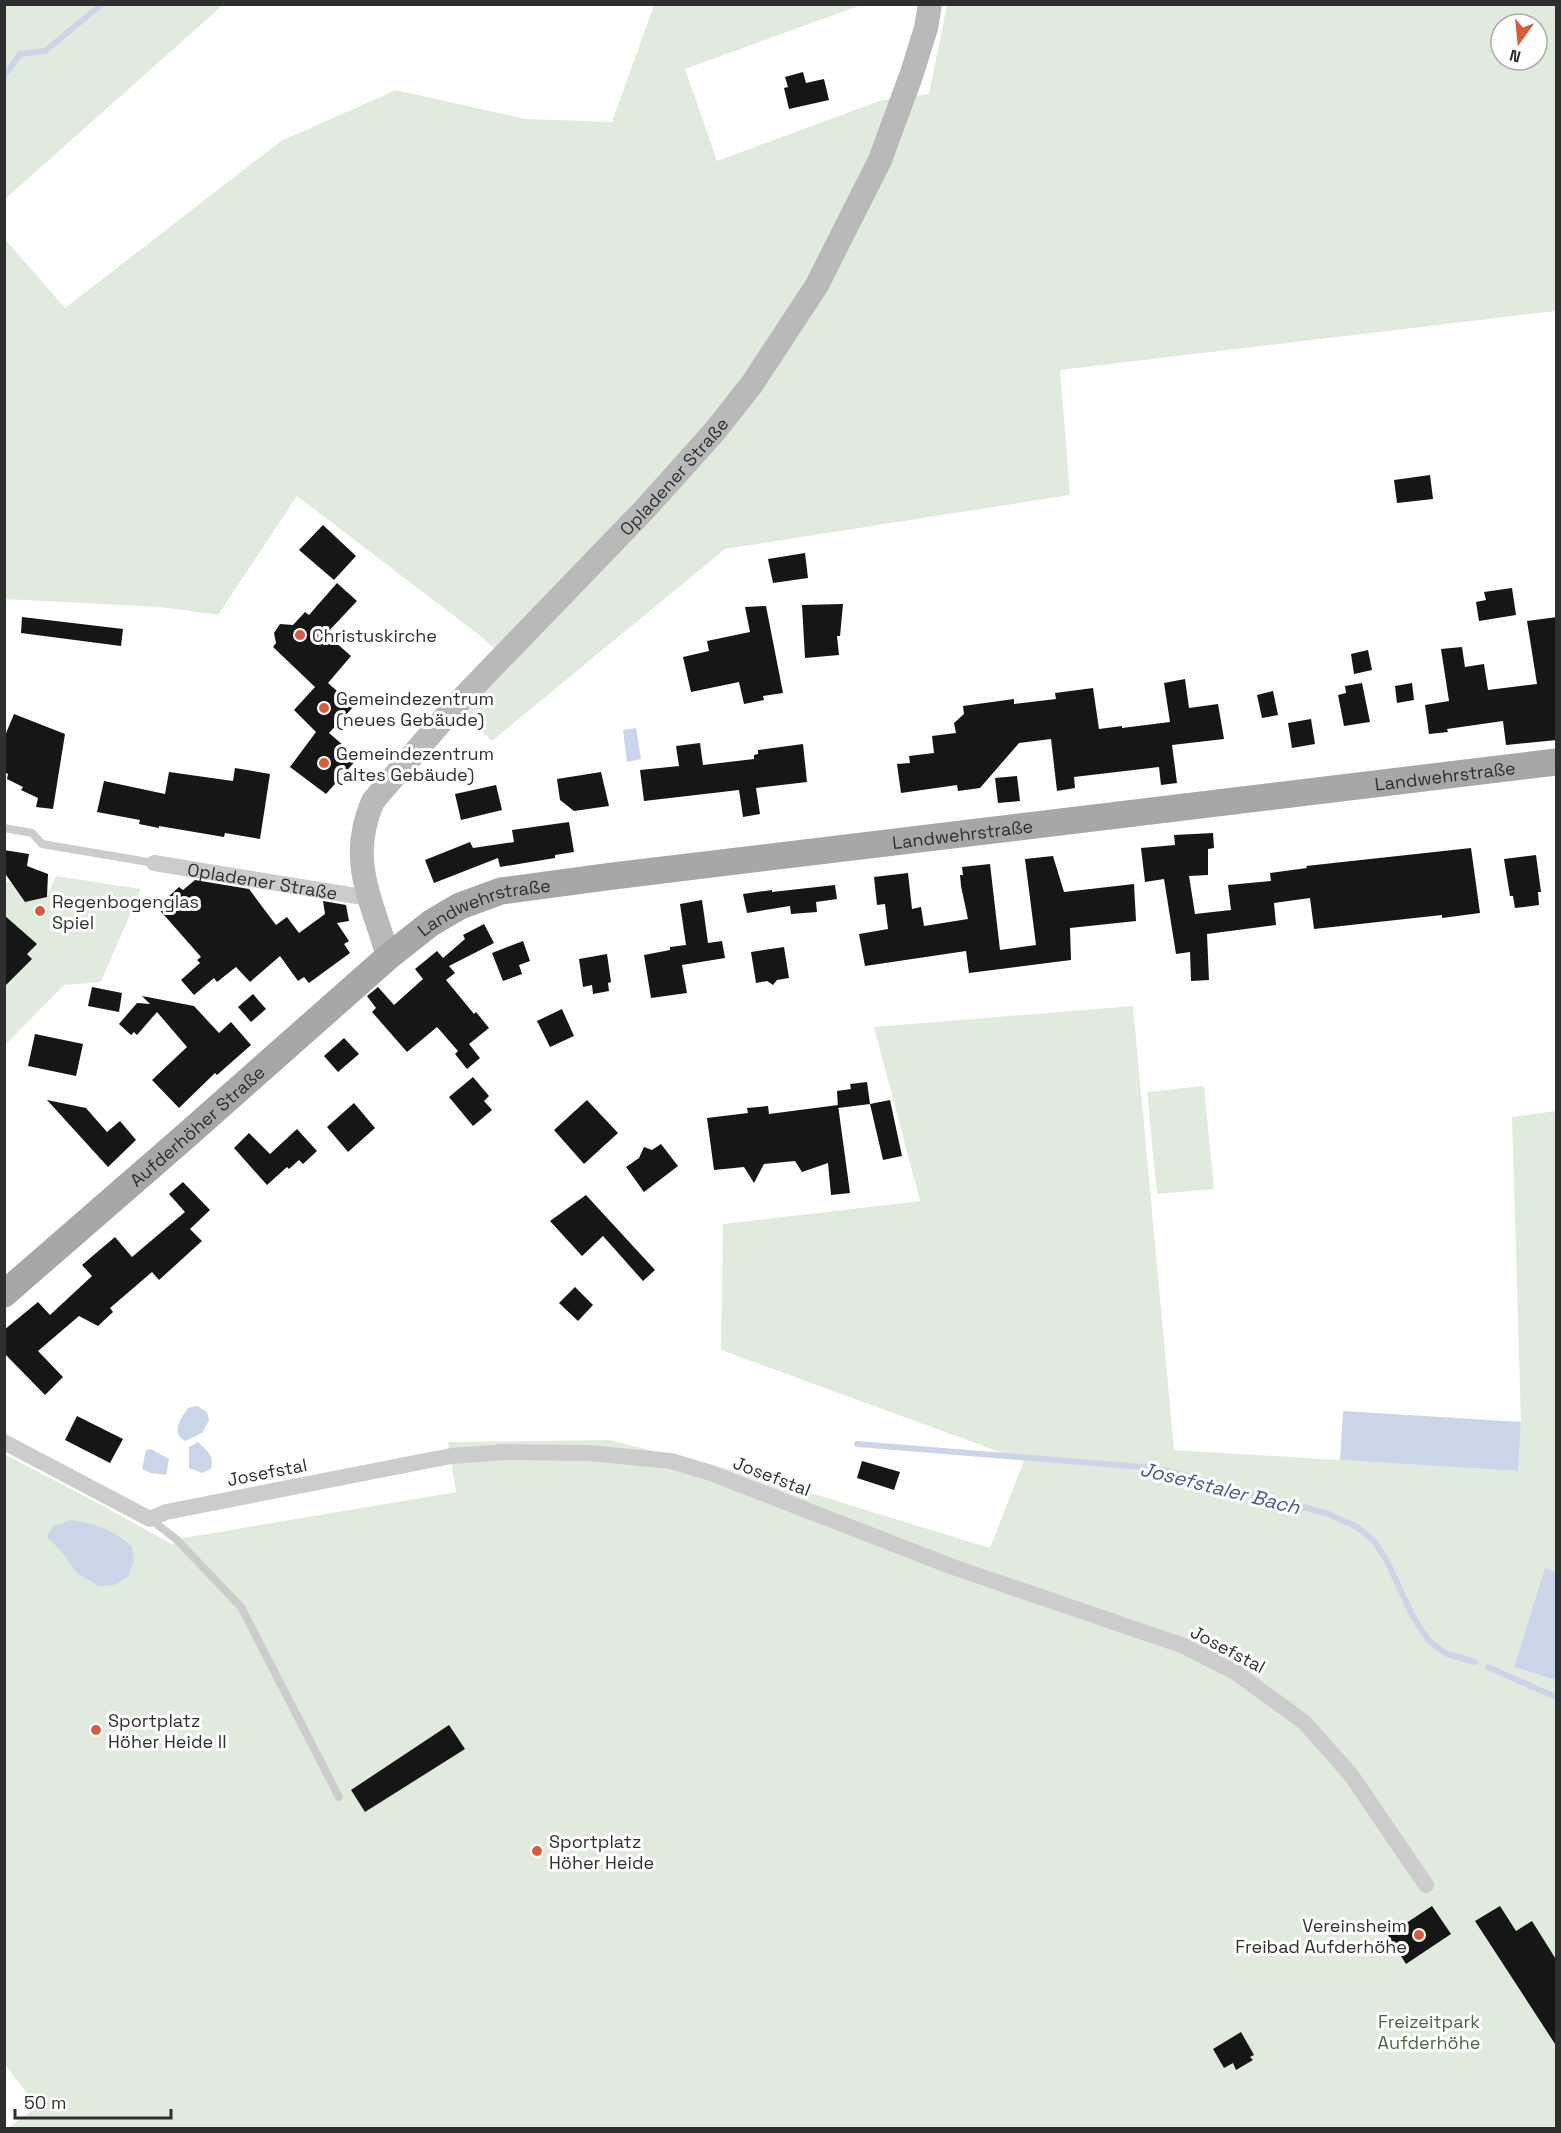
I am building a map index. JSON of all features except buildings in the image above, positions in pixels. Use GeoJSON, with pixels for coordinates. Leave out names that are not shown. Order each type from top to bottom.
{"type":"FeatureCollection","features":[{"type":"Feature","properties":{"kind":"main road","name":"Opladener Straße"},"geometry":{"type":"LineString","coordinates":[[388,957],[369,898],[360,848],[366,819],[373,801],[454,707],[645,509],[715,431],[752,384],[817,285],[880,160],[912,73],[926,28],[930,4]]}},
{"type":"Feature","properties":{"kind":"main road","name":"Landwehrstraße"},"geometry":{"type":"LineString","coordinates":[[388,957],[431,922],[460,906],[501,891],[1557,762]]}},
{"type":"Feature","properties":{"kind":"main road","name":"Aufderhöher Straße"},"geometry":{"type":"LineString","coordinates":[[4,1294],[388,957]]}},
{"type":"Feature","properties":{"kind":"street","name":"Opladener Straße"},"geometry":{"type":"LineString","coordinates":[[154,863],[369,898]]}},
{"type":"Feature","properties":{"kind":"street"},"geometry":{"type":"LineString","coordinates":[[4,1442],[150,1519]]}},
{"type":"Feature","properties":{"kind":"street","name":"Josefstal"},"geometry":{"type":"LineString","coordinates":[[150,1519],[166,1512],[450,1456],[506,1452],[589,1453],[670,1461],[711,1473],[953,1567],[1184,1646],[1225,1666],[1263,1690],[1304,1722],[1329,1749],[1351,1775],[1426,1885]]}},
{"type":"Feature","properties":{"kind":"lane"},"geometry":{"type":"LineString","coordinates":[[4,828],[32,833],[42,844],[154,863]]}},
{"type":"Feature","properties":{"kind":"lane"},"geometry":{"type":"LineString","coordinates":[[150,1519],[176,1539],[241,1607],[339,1797]]}},
{"type":"Feature","properties":{"kind":"green space"},"geometry":{"type":"Polygon","coordinates":[[[5,4],[223,4],[223,5],[5,199],[5,4]]]}},
{"type":"Feature","properties":{"kind":"green space"},"geometry":{"type":"Polygon","coordinates":[[[654,5],[861,5],[685,69],[717,161],[882,100],[929,94],[947,5],[1556,5],[1556,311],[1060,370],[1070,495],[725,549],[492,741],[463,715],[513,664],[479,635],[297,496],[218,615],[160,607],[5,599],[4,238],[65,308],[281,141],[396,90],[526,119],[612,122],[654,5]]]}},
{"type":"Feature","properties":{"kind":"green space"},"geometry":{"type":"Polygon","coordinates":[[[56,876],[141,889],[101,982],[64,985],[5,1045],[5,882],[13,883],[25,902],[47,897],[56,876]]]}},
{"type":"Feature","properties":{"kind":"green space","name":"Freizeitpark Aufderhöhe"},"geometry":{"type":"Polygon","coordinates":[[[1133,1006],[1174,1450],[1518,1471],[1521,1422],[1512,1117],[1556,1111],[1556,1572],[1545,1569],[1514,1667],[1556,1680],[1556,2128],[8,2128],[37,2107],[4,2063],[4,1454],[173,1545],[183,1538],[456,1492],[448,1442],[609,1440],[752,1475],[990,1548],[1024,1461],[721,1350],[723,1224],[920,1201],[874,1027],[1133,1006]]]}},
{"type":"Feature","properties":{"kind":"green space"},"geometry":{"type":"Polygon","coordinates":[[[1204,1086],[1214,1189],[1157,1194],[1147,1092],[1204,1086]]]}},
{"type":"Feature","properties":{"kind":"water"},"geometry":{"type":"Polygon","coordinates":[[[636,728],[641,759],[627,762],[623,730],[636,728]]]}},
{"type":"Feature","properties":{"kind":"water"},"geometry":{"type":"Polygon","coordinates":[[[197,1406],[207,1412],[209,1420],[202,1433],[185,1441],[178,1434],[178,1425],[188,1408],[197,1406]]]}},
{"type":"Feature","properties":{"kind":"water"},"geometry":{"type":"Polygon","coordinates":[[[1343,1411],[1521,1422],[1518,1471],[1340,1460],[1343,1411]]]}},
{"type":"Feature","properties":{"kind":"water"},"geometry":{"type":"Polygon","coordinates":[[[198,1442],[212,1461],[211,1469],[202,1473],[189,1468],[189,1447],[198,1442]]]}},
{"type":"Feature","properties":{"kind":"water"},"geometry":{"type":"Polygon","coordinates":[[[151,1449],[169,1459],[166,1475],[142,1469],[146,1450],[151,1449]]]}},
{"type":"Feature","properties":{"kind":"water"},"geometry":{"type":"Polygon","coordinates":[[[72,1520],[104,1528],[118,1535],[132,1547],[134,1561],[128,1576],[114,1585],[99,1586],[78,1574],[47,1537],[53,1526],[72,1520]]]}},
{"type":"Feature","properties":{"kind":"water"},"geometry":{"type":"Polygon","coordinates":[[[1545,1568],[1556,1572],[1556,1680],[1514,1667],[1545,1568]]]}},
{"type":"Feature","properties":{"kind":"waterway"},"geometry":{"type":"LineString","coordinates":[[4,76],[20,54],[45,51],[102,4]]}},
{"type":"Feature","properties":{"kind":"waterway","name":"Josefstaler Bach"},"geometry":{"type":"LineString","coordinates":[[857,1444],[1156,1468],[1329,1514],[1357,1527],[1374,1541],[1387,1561],[1412,1615],[1429,1641],[1447,1654],[1475,1662]]}},
{"type":"Feature","properties":{"kind":"waterway","name":"Josefstaler Bach"},"geometry":{"type":"LineString","coordinates":[[1488,1667],[1556,1697]]}},
{"type":"Feature","properties":{"kind":"place","name":"Christuskirche"},"geometry":{"type":"Point","coordinates":[300,635]}},
{"type":"Feature","properties":{"kind":"place","name":"Gemeindezentrum (neues Gebäude)"},"geometry":{"type":"Point","coordinates":[324,708]}},
{"type":"Feature","properties":{"kind":"place","name":"Gemeindezentrum (altes Gebäude)"},"geometry":{"type":"Point","coordinates":[324,763]}},
{"type":"Feature","properties":{"kind":"place","name":"Regenbogenglas Spiel"},"geometry":{"type":"Point","coordinates":[40,911]}},
{"type":"Feature","properties":{"kind":"place","name":"Sportplatz Höher Heide II"},"geometry":{"type":"Point","coordinates":[96,1730]}},
{"type":"Feature","properties":{"kind":"place","name":"Sportplatz Höher Heide"},"geometry":{"type":"Point","coordinates":[537,1851]}},
{"type":"Feature","properties":{"kind":"place","name":"Vereinsheim Freibad Aufderhöhe"},"geometry":{"type":"Point","coordinates":[1419,1935]}}]}
